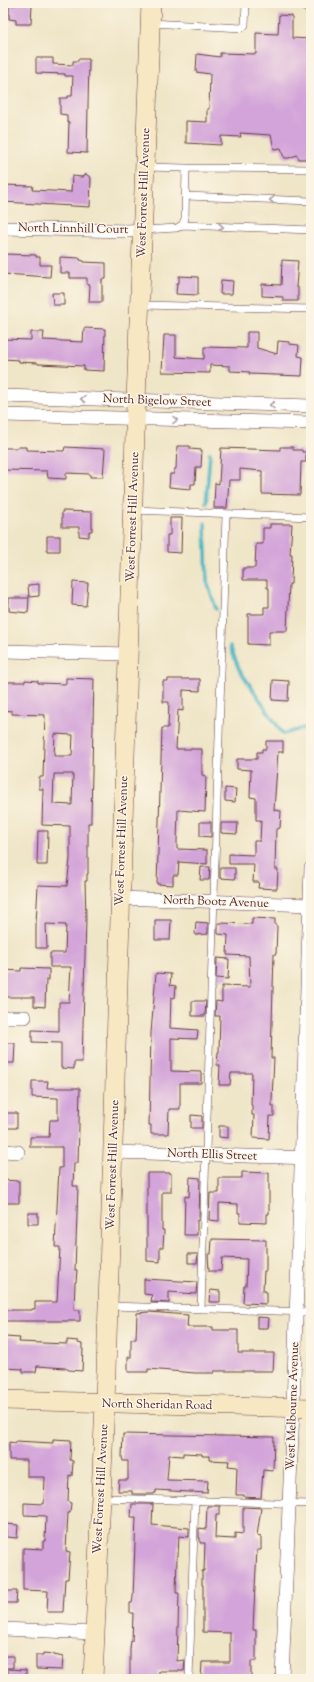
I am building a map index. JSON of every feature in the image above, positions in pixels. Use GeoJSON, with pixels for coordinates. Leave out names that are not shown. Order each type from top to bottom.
{"type":"FeatureCollection","features":[{"type":"Feature","properties":{"kind":"main road","name":"West Forrest Hill Avenue"},"geometry":{"type":"LineString","coordinates":[[93,1679],[105,1403],[136,410],[151,3]]}},
{"type":"Feature","properties":{"kind":"main road","name":"North Sheridan Road"},"geometry":{"type":"LineString","coordinates":[[3,1400],[302,1408]]}},
{"type":"Feature","properties":{"kind":"street","name":"North Linnhill Court"},"geometry":{"type":"LineString","coordinates":[[3,228],[127,231],[143,230]]}},
{"type":"Feature","properties":{"kind":"street","name":"North Bigelow Street"},"geometry":{"type":"LineString","coordinates":[[3,396],[136,410],[230,412],[311,423]]}},
{"type":"Feature","properties":{"kind":"street","name":"North Bigelow Street"},"geometry":{"type":"LineString","coordinates":[[3,415],[136,410],[230,412],[311,406]]}},
{"type":"Feature","properties":{"kind":"street"},"geometry":{"type":"LineString","coordinates":[[3,651],[129,654]]}},
{"type":"Feature","properties":{"kind":"street","name":"West Melbourne Avenue"},"geometry":{"type":"LineString","coordinates":[[282,1679],[289,1503],[302,1408],[296,1311],[306,1158],[311,868]]}},
{"type":"Feature","properties":{"kind":"street","name":"North Bootz Avenue"},"geometry":{"type":"LineString","coordinates":[[120,898],[310,905]]}},
{"type":"Feature","properties":{"kind":"street"},"geometry":{"type":"LineString","coordinates":[[3,1017],[25,1017]]}},
{"type":"Feature","properties":{"kind":"street"},"geometry":{"type":"LineString","coordinates":[[3,1151],[18,1152]]}},
{"type":"Feature","properties":{"kind":"street","name":"North Ellis Street"},"geometry":{"type":"LineString","coordinates":[[113,1152],[306,1158]]}},
{"type":"Feature","properties":{"kind":"street"},"geometry":{"type":"LineString","coordinates":[[3,1629],[94,1633]]}},
{"type":"Feature","properties":{"kind":"lane"},"geometry":{"type":"LineString","coordinates":[[150,23],[242,28],[245,25],[246,3]]}},
{"type":"Feature","properties":{"kind":"lane"},"geometry":{"type":"LineString","coordinates":[[298,3],[311,11]]}},
{"type":"Feature","properties":{"kind":"lane"},"geometry":{"type":"LineString","coordinates":[[146,167],[311,168]]}},
{"type":"Feature","properties":{"kind":"lane"},"geometry":{"type":"LineString","coordinates":[[182,225],[185,219],[186,168]]}},
{"type":"Feature","properties":{"kind":"lane"},"geometry":{"type":"LineString","coordinates":[[186,196],[311,201]]}},
{"type":"Feature","properties":{"kind":"lane"},"geometry":{"type":"LineString","coordinates":[[143,230],[177,228],[182,225],[311,230]]}},
{"type":"Feature","properties":{"kind":"lane"},"geometry":{"type":"LineString","coordinates":[[140,305],[311,309]]}},
{"type":"Feature","properties":{"kind":"lane"},"geometry":{"type":"LineString","coordinates":[[133,510],[311,517]]}},
{"type":"Feature","properties":{"kind":"lane"},"geometry":{"type":"LineString","coordinates":[[201,1309],[215,902],[226,514]]}},
{"type":"Feature","properties":{"kind":"lane"},"geometry":{"type":"LineString","coordinates":[[108,1306],[311,1312]]}},
{"type":"Feature","properties":{"kind":"lane"},"geometry":{"type":"LineString","coordinates":[[100,1498],[311,1504]]}},
{"type":"Feature","properties":{"kind":"lane"},"geometry":{"type":"LineString","coordinates":[[189,1679],[196,1500]]}},
{"type":"Feature","properties":{"kind":"building"},"geometry":{"type":"Polygon","coordinates":[[[18,3],[30,3],[30,5],[32,5],[31,24],[16,24],[16,20],[9,19],[9,5],[16,5],[18,3]]]}},
{"type":"Feature","properties":{"kind":"building"},"geometry":{"type":"Polygon","coordinates":[[[279,15],[292,16],[292,38],[311,39],[311,159],[299,159],[297,155],[285,158],[281,148],[274,149],[271,135],[240,133],[241,137],[221,136],[221,145],[186,143],[186,121],[207,122],[207,109],[209,109],[210,74],[196,72],[197,54],[220,57],[220,53],[256,54],[256,33],[278,34],[279,15]]]}},
{"type":"Feature","properties":{"kind":"building"},"geometry":{"type":"Polygon","coordinates":[[[36,58],[53,58],[53,64],[73,65],[73,61],[78,61],[78,59],[89,59],[87,153],[68,152],[69,122],[67,122],[67,115],[60,114],[60,98],[68,98],[68,96],[72,96],[73,76],[65,76],[65,74],[36,73],[36,58]]]}},
{"type":"Feature","properties":{"kind":"building"},"geometry":{"type":"Polygon","coordinates":[[[86,174],[91,178],[90,207],[3,202],[3,185],[33,186],[32,190],[71,192],[72,176],[82,177],[86,174]]]}},
{"type":"Feature","properties":{"kind":"building"},"geometry":{"type":"Polygon","coordinates":[[[3,254],[36,255],[36,257],[40,257],[40,265],[51,265],[50,277],[3,274],[3,254]]]}},
{"type":"Feature","properties":{"kind":"building"},"geometry":{"type":"Polygon","coordinates":[[[60,257],[80,258],[80,260],[84,262],[106,263],[106,279],[102,279],[102,302],[89,302],[90,285],[87,285],[87,278],[70,278],[70,273],[60,273],[60,257]]]}},
{"type":"Feature","properties":{"kind":"building"},"geometry":{"type":"Polygon","coordinates":[[[282,260],[298,261],[296,287],[298,287],[298,301],[283,301],[283,297],[262,296],[262,284],[281,285],[282,260]]]}},
{"type":"Feature","properties":{"kind":"building"},"geometry":{"type":"Polygon","coordinates":[[[179,276],[198,277],[198,295],[176,294],[179,276]]]}},
{"type":"Feature","properties":{"kind":"building"},"geometry":{"type":"Polygon","coordinates":[[[221,280],[233,281],[232,294],[220,294],[221,280]]]}},
{"type":"Feature","properties":{"kind":"building"},"geometry":{"type":"Polygon","coordinates":[[[52,293],[64,293],[64,305],[53,305],[52,293]]]}},
{"type":"Feature","properties":{"kind":"building"},"geometry":{"type":"Polygon","coordinates":[[[84,328],[105,329],[104,371],[84,370],[84,366],[38,364],[19,362],[19,360],[3,359],[3,339],[31,340],[31,332],[44,332],[43,340],[83,342],[84,328]]]}},
{"type":"Feature","properties":{"kind":"building"},"geometry":{"type":"Polygon","coordinates":[[[247,332],[257,332],[257,348],[277,354],[278,341],[299,345],[298,356],[303,357],[302,376],[249,374],[250,372],[230,371],[230,366],[210,365],[210,373],[162,372],[164,335],[176,335],[176,357],[204,359],[204,347],[247,348],[247,332]]]}},
{"type":"Feature","properties":{"kind":"building"},"geometry":{"type":"Polygon","coordinates":[[[177,446],[190,446],[190,449],[202,450],[201,467],[196,467],[195,484],[191,484],[191,489],[169,487],[170,474],[174,474],[174,469],[176,469],[177,446]]]}},
{"type":"Feature","properties":{"kind":"building"},"geometry":{"type":"Polygon","coordinates":[[[26,447],[26,450],[64,451],[65,447],[105,449],[103,477],[90,477],[90,474],[66,473],[66,479],[48,478],[47,471],[3,470],[3,448],[26,447]]]}},
{"type":"Feature","properties":{"kind":"building"},"geometry":{"type":"Polygon","coordinates":[[[280,447],[293,447],[293,450],[302,450],[302,452],[306,452],[306,462],[301,462],[300,495],[262,494],[262,471],[240,469],[240,480],[229,480],[227,508],[214,508],[215,483],[219,484],[221,448],[280,450],[280,447]]]}},
{"type":"Feature","properties":{"kind":"building"},"geometry":{"type":"Polygon","coordinates":[[[62,511],[92,512],[92,531],[89,531],[89,537],[79,536],[79,527],[62,527],[62,511]]]}},
{"type":"Feature","properties":{"kind":"building"},"geometry":{"type":"Polygon","coordinates":[[[170,518],[182,518],[181,553],[167,552],[167,535],[170,535],[170,518]]]}},
{"type":"Feature","properties":{"kind":"building"},"geometry":{"type":"Polygon","coordinates":[[[270,524],[292,524],[290,554],[292,554],[291,584],[289,584],[287,631],[269,631],[269,645],[248,644],[248,614],[264,614],[264,607],[269,607],[269,588],[267,588],[267,580],[243,580],[243,568],[255,568],[256,544],[263,544],[263,528],[270,528],[270,524]]]}},
{"type":"Feature","properties":{"kind":"building"},"geometry":{"type":"Polygon","coordinates":[[[47,536],[60,536],[60,551],[47,551],[47,536]]]}},
{"type":"Feature","properties":{"kind":"building"},"geometry":{"type":"Polygon","coordinates":[[[73,582],[88,583],[86,606],[72,605],[73,582]]]}},
{"type":"Feature","properties":{"kind":"building"},"geometry":{"type":"Polygon","coordinates":[[[39,584],[39,596],[29,597],[28,585],[39,584]]]}},
{"type":"Feature","properties":{"kind":"building"},"geometry":{"type":"Polygon","coordinates":[[[9,598],[29,598],[28,613],[9,611],[9,598]]]}},
{"type":"Feature","properties":{"kind":"building"},"geometry":{"type":"Polygon","coordinates":[[[66,678],[94,679],[91,823],[88,823],[88,874],[87,881],[85,881],[86,919],[82,1062],[74,1062],[74,1069],[61,1068],[61,1043],[32,1042],[32,1030],[59,1031],[59,1002],[69,1002],[71,967],[50,967],[50,953],[65,953],[66,925],[46,924],[47,948],[36,948],[36,924],[38,885],[67,886],[70,859],[70,826],[42,825],[43,789],[39,789],[39,777],[43,777],[45,715],[12,714],[12,711],[3,710],[3,682],[25,682],[25,680],[38,681],[38,683],[66,684],[66,678]],[[55,734],[54,756],[72,756],[73,735],[55,734]],[[54,774],[53,804],[72,805],[73,774],[54,774]]]}},
{"type":"Feature","properties":{"kind":"building"},"geometry":{"type":"Polygon","coordinates":[[[168,679],[200,679],[200,691],[183,690],[183,711],[178,710],[176,749],[202,749],[202,775],[206,776],[205,812],[178,810],[177,849],[207,850],[207,864],[179,862],[178,875],[173,875],[173,885],[157,884],[162,728],[168,728],[169,702],[163,702],[163,681],[168,681],[168,679]]]}},
{"type":"Feature","properties":{"kind":"building"},"geometry":{"type":"Polygon","coordinates":[[[273,680],[289,681],[288,701],[272,700],[273,680]]]}},
{"type":"Feature","properties":{"kind":"building"},"geometry":{"type":"Polygon","coordinates":[[[266,741],[283,741],[283,752],[278,752],[274,810],[281,811],[280,828],[276,829],[275,869],[278,869],[277,889],[258,888],[259,882],[253,882],[254,864],[229,864],[229,854],[254,855],[254,841],[260,841],[261,820],[256,820],[256,798],[250,797],[251,770],[237,769],[237,759],[257,759],[257,752],[262,752],[262,749],[266,749],[266,741]]]}},
{"type":"Feature","properties":{"kind":"building"},"geometry":{"type":"Polygon","coordinates":[[[225,788],[236,789],[235,802],[225,801],[225,788]]]}},
{"type":"Feature","properties":{"kind":"building"},"geometry":{"type":"Polygon","coordinates":[[[200,822],[211,822],[211,837],[200,836],[200,822]]]}},
{"type":"Feature","properties":{"kind":"building"},"geometry":{"type":"Polygon","coordinates":[[[221,823],[238,823],[237,834],[221,833],[221,823]]]}},
{"type":"Feature","properties":{"kind":"building"},"geometry":{"type":"Polygon","coordinates":[[[38,831],[48,831],[47,865],[37,865],[38,831]]]}},
{"type":"Feature","properties":{"kind":"building"},"geometry":{"type":"Polygon","coordinates":[[[201,867],[210,867],[209,880],[200,880],[201,867]]]}},
{"type":"Feature","properties":{"kind":"building"},"geometry":{"type":"Polygon","coordinates":[[[220,868],[235,868],[235,879],[220,878],[220,868]]]}},
{"type":"Feature","properties":{"kind":"building"},"geometry":{"type":"Polygon","coordinates":[[[252,918],[275,919],[275,925],[277,926],[276,954],[274,954],[271,1058],[274,1058],[272,1106],[274,1106],[274,1116],[270,1116],[269,1139],[253,1138],[254,1115],[252,1115],[251,1105],[252,1073],[231,1073],[230,1085],[219,1085],[220,1065],[217,1065],[219,1052],[220,1016],[215,1016],[216,1001],[222,1002],[222,986],[250,987],[249,956],[227,955],[228,935],[218,934],[218,923],[252,924],[252,918]]]}},
{"type":"Feature","properties":{"kind":"building"},"geometry":{"type":"Polygon","coordinates":[[[155,920],[171,920],[170,940],[155,940],[155,920]]]}},
{"type":"Feature","properties":{"kind":"building"},"geometry":{"type":"Polygon","coordinates":[[[196,922],[208,923],[208,934],[195,935],[196,922]]]}},
{"type":"Feature","properties":{"kind":"building"},"geometry":{"type":"Polygon","coordinates":[[[217,958],[229,959],[228,979],[216,978],[217,958]]]}},
{"type":"Feature","properties":{"kind":"building"},"geometry":{"type":"Polygon","coordinates":[[[21,968],[49,969],[49,980],[46,980],[45,1007],[34,1006],[34,997],[3,997],[3,970],[21,971],[21,968]]]}},
{"type":"Feature","properties":{"kind":"building"},"geometry":{"type":"Polygon","coordinates":[[[156,973],[171,974],[170,985],[176,986],[175,998],[171,997],[170,1028],[198,1030],[197,1039],[171,1038],[171,1071],[201,1072],[201,1083],[180,1083],[180,1109],[169,1109],[168,1134],[151,1134],[151,1125],[149,1125],[151,1033],[156,973]]]}},
{"type":"Feature","properties":{"kind":"building"},"geometry":{"type":"Polygon","coordinates":[[[192,1001],[206,1001],[205,1016],[192,1016],[192,1001]]]}},
{"type":"Feature","properties":{"kind":"building"},"geometry":{"type":"Polygon","coordinates":[[[3,1043],[15,1043],[14,1063],[3,1063],[3,1043]]]}},
{"type":"Feature","properties":{"kind":"building"},"geometry":{"type":"Polygon","coordinates":[[[32,1081],[48,1081],[47,1088],[80,1088],[78,1163],[74,1163],[73,1186],[78,1186],[75,1270],[77,1270],[74,1310],[80,1310],[80,1321],[5,1321],[5,1310],[32,1310],[35,1309],[35,1302],[57,1302],[60,1247],[55,1247],[59,1168],[62,1168],[62,1147],[30,1147],[30,1137],[49,1137],[50,1120],[58,1120],[58,1098],[32,1097],[32,1081]]]}},
{"type":"Feature","properties":{"kind":"building"},"geometry":{"type":"Polygon","coordinates":[[[3,1113],[17,1113],[17,1128],[3,1128],[3,1113]]]}},
{"type":"Feature","properties":{"kind":"building"},"geometry":{"type":"Polygon","coordinates":[[[191,1115],[202,1116],[202,1128],[191,1128],[191,1115]]]}},
{"type":"Feature","properties":{"kind":"building"},"geometry":{"type":"Polygon","coordinates":[[[219,1126],[228,1126],[228,1138],[219,1137],[219,1126]]]}},
{"type":"Feature","properties":{"kind":"building"},"geometry":{"type":"Polygon","coordinates":[[[242,1172],[269,1173],[269,1214],[267,1214],[267,1223],[240,1222],[238,1204],[219,1203],[219,1221],[209,1220],[210,1193],[219,1193],[219,1178],[242,1178],[242,1172]]]}},
{"type":"Feature","properties":{"kind":"building"},"geometry":{"type":"Polygon","coordinates":[[[147,1173],[171,1173],[171,1192],[162,1192],[162,1230],[164,1230],[163,1247],[160,1247],[160,1262],[147,1261],[147,1173]]]}},
{"type":"Feature","properties":{"kind":"building"},"geometry":{"type":"Polygon","coordinates":[[[190,1177],[200,1178],[199,1220],[197,1220],[197,1235],[184,1235],[185,1196],[189,1197],[190,1177]]]}},
{"type":"Feature","properties":{"kind":"building"},"geometry":{"type":"Polygon","coordinates":[[[3,1180],[19,1181],[19,1203],[5,1203],[5,1199],[3,1199],[3,1180]]]}},
{"type":"Feature","properties":{"kind":"building"},"geometry":{"type":"Polygon","coordinates":[[[28,1213],[38,1213],[38,1224],[28,1224],[28,1213]]]}},
{"type":"Feature","properties":{"kind":"building"},"geometry":{"type":"Polygon","coordinates":[[[212,1239],[266,1240],[266,1271],[264,1271],[263,1291],[266,1291],[266,1304],[243,1303],[244,1286],[246,1286],[247,1259],[222,1258],[221,1271],[209,1271],[208,1254],[211,1254],[212,1239]]]}},
{"type":"Feature","properties":{"kind":"building"},"geometry":{"type":"Polygon","coordinates":[[[188,1254],[198,1254],[197,1263],[188,1263],[188,1254]]]}},
{"type":"Feature","properties":{"kind":"building"},"geometry":{"type":"Polygon","coordinates":[[[144,1279],[197,1282],[196,1294],[169,1292],[169,1303],[151,1302],[152,1295],[144,1294],[144,1279]]]}},
{"type":"Feature","properties":{"kind":"building"},"geometry":{"type":"Polygon","coordinates":[[[210,1290],[220,1291],[220,1302],[209,1302],[210,1290]]]}},
{"type":"Feature","properties":{"kind":"building"},"geometry":{"type":"Polygon","coordinates":[[[149,1312],[188,1315],[187,1327],[213,1327],[213,1330],[238,1330],[238,1353],[274,1353],[273,1371],[214,1371],[214,1373],[195,1373],[148,1369],[148,1372],[128,1372],[128,1357],[131,1357],[131,1339],[136,1339],[137,1313],[149,1312]]]}},
{"type":"Feature","properties":{"kind":"building"},"geometry":{"type":"Polygon","coordinates":[[[257,1317],[269,1318],[268,1328],[257,1328],[257,1317]]]}},
{"type":"Feature","properties":{"kind":"building"},"geometry":{"type":"Polygon","coordinates":[[[5,1337],[20,1338],[19,1342],[67,1344],[67,1340],[78,1341],[78,1343],[82,1344],[83,1349],[82,1371],[37,1366],[36,1372],[23,1372],[23,1369],[3,1368],[3,1343],[5,1343],[5,1337]]]}},
{"type":"Feature","properties":{"kind":"building"},"geometry":{"type":"Polygon","coordinates":[[[123,1434],[274,1437],[273,1471],[263,1470],[261,1498],[244,1497],[244,1495],[236,1495],[237,1467],[228,1466],[229,1461],[209,1460],[209,1456],[202,1456],[202,1454],[183,1453],[183,1456],[169,1455],[167,1480],[208,1481],[207,1493],[156,1490],[156,1493],[154,1494],[132,1494],[132,1491],[118,1491],[119,1480],[128,1480],[128,1461],[123,1461],[122,1457],[123,1434]]]}},
{"type":"Feature","properties":{"kind":"building"},"geometry":{"type":"Polygon","coordinates":[[[53,1439],[71,1440],[70,1460],[73,1461],[72,1476],[69,1475],[68,1502],[71,1503],[70,1513],[68,1513],[66,1551],[70,1552],[68,1579],[65,1579],[63,1612],[47,1612],[48,1591],[23,1590],[23,1548],[43,1549],[43,1541],[45,1541],[46,1516],[24,1515],[24,1503],[44,1504],[45,1477],[27,1477],[27,1460],[9,1460],[9,1442],[53,1443],[53,1439]]]}},
{"type":"Feature","properties":{"kind":"building"},"geometry":{"type":"Polygon","coordinates":[[[132,1504],[153,1504],[152,1525],[189,1528],[189,1537],[179,1536],[177,1556],[176,1593],[179,1593],[177,1661],[185,1660],[184,1671],[159,1671],[159,1677],[154,1679],[130,1679],[130,1649],[131,1641],[132,1642],[133,1613],[130,1613],[130,1603],[132,1603],[133,1597],[136,1517],[131,1517],[132,1504]]]}},
{"type":"Feature","properties":{"kind":"building"},"geometry":{"type":"Polygon","coordinates":[[[207,1506],[220,1506],[220,1515],[216,1515],[215,1538],[235,1539],[235,1533],[243,1534],[243,1507],[261,1508],[257,1536],[261,1537],[261,1550],[257,1550],[253,1630],[256,1630],[256,1661],[251,1661],[251,1679],[201,1679],[202,1662],[230,1662],[230,1633],[203,1632],[202,1571],[204,1571],[205,1543],[200,1543],[199,1528],[206,1529],[207,1506]]]}},
{"type":"Feature","properties":{"kind":"building"},"geometry":{"type":"Polygon","coordinates":[[[6,1524],[18,1525],[17,1538],[6,1537],[6,1524]]]}},
{"type":"Feature","properties":{"kind":"building"},"geometry":{"type":"Polygon","coordinates":[[[5,1591],[17,1591],[16,1603],[4,1603],[5,1591]]]}},
{"type":"Feature","properties":{"kind":"building"},"geometry":{"type":"Polygon","coordinates":[[[43,1653],[63,1657],[62,1670],[36,1669],[36,1655],[43,1655],[43,1653]]]}},
{"type":"Feature","properties":{"kind":"building"},"geometry":{"type":"Polygon","coordinates":[[[3,1656],[13,1656],[13,1668],[3,1668],[3,1656]]]}},
{"type":"Feature","properties":{"kind":"building"},"geometry":{"type":"Polygon","coordinates":[[[8,1669],[26,1670],[26,1679],[8,1679],[8,1669]]]}},
{"type":"Feature","properties":{"kind":"waterway"},"geometry":{"type":"LineString","coordinates":[[206,503],[210,453]]}},
{"type":"Feature","properties":{"kind":"waterway"},"geometry":{"type":"LineString","coordinates":[[205,523],[207,581],[216,609]]}},
{"type":"Feature","properties":{"kind":"waterway"},"geometry":{"type":"LineString","coordinates":[[230,646],[239,669],[283,734],[311,726]]}}]}
